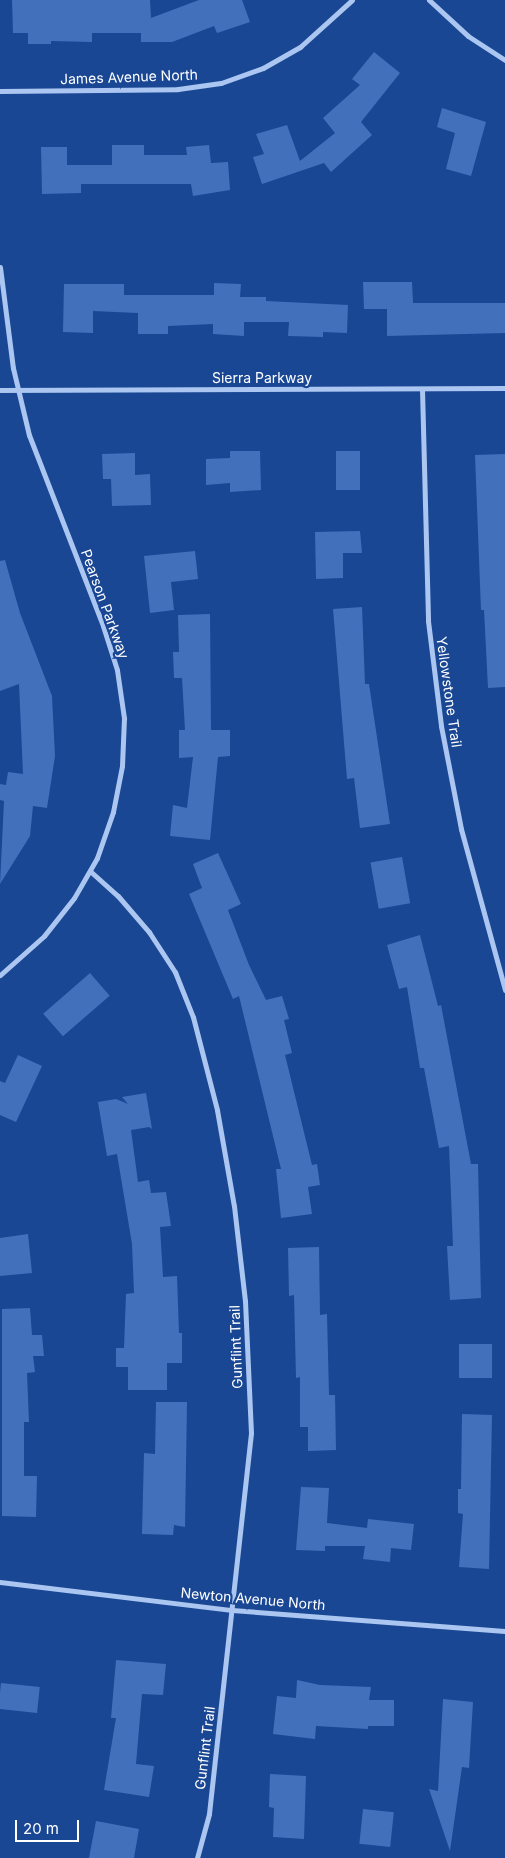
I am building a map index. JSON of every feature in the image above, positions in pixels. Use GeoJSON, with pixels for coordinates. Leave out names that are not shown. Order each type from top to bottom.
{"type":"FeatureCollection","features":[{"type":"Feature","properties":{"kind":"street","name":"James Avenue North"},"geometry":{"type":"LineString","coordinates":[[0,91],[178,89],[221,84],[263,68],[300,47],[352,0]]}},
{"type":"Feature","properties":{"kind":"street"},"geometry":{"type":"LineString","coordinates":[[429,0],[468,36],[505,60]]}},
{"type":"Feature","properties":{"kind":"street"},"geometry":{"type":"LineString","coordinates":[[0,267],[2,301],[18,390]]}},
{"type":"Feature","properties":{"kind":"street","name":"Sierra Parkway"},"geometry":{"type":"LineString","coordinates":[[0,390],[505,388]]}},
{"type":"Feature","properties":{"kind":"street","name":"Yellowstone Trail"},"geometry":{"type":"LineString","coordinates":[[422,389],[428,621],[441,726],[461,829],[505,990]]}},
{"type":"Feature","properties":{"kind":"street","name":"Pearson Parkway"},"geometry":{"type":"LineString","coordinates":[[0,975],[44,936],[90,871],[113,812],[122,766],[124,718],[117,670],[103,626],[29,435],[18,390]]}},
{"type":"Feature","properties":{"kind":"street","name":"Gunflint Trail"},"geometry":{"type":"LineString","coordinates":[[90,871],[118,896],[149,932],[175,972],[192,1017],[217,1110],[234,1206],[245,1301],[251,1433],[209,1814],[197,1858]]}},
{"type":"Feature","properties":{"kind":"street","name":"Newton Avenue North"},"geometry":{"type":"LineString","coordinates":[[0,1582],[232,1610],[505,1631]]}},
{"type":"Feature","properties":{"kind":"building"},"geometry":{"type":"Polygon","coordinates":[[[12,0],[150,0],[151,18],[199,0],[242,0],[250,22],[217,33],[214,26],[172,42],[141,42],[141,33],[92,33],[92,42],[51,41],[51,44],[28,44],[28,33],[13,33],[12,0]]]}},
{"type":"Feature","properties":{"kind":"building"},"geometry":{"type":"Polygon","coordinates":[[[374,52],[400,73],[361,122],[372,135],[331,172],[324,163],[262,184],[253,157],[264,154],[256,134],[287,125],[300,161],[335,133],[323,118],[360,85],[352,79],[374,52]]]}},
{"type":"Feature","properties":{"kind":"building"},"geometry":{"type":"Polygon","coordinates":[[[442,108],[486,122],[471,176],[446,169],[455,133],[437,127],[442,108]]]}},
{"type":"Feature","properties":{"kind":"building"},"geometry":{"type":"Polygon","coordinates":[[[112,145],[144,145],[144,155],[187,155],[186,147],[209,145],[211,163],[228,162],[230,190],[193,196],[191,184],[81,184],[81,193],[42,194],[41,147],[67,147],[67,165],[112,165],[112,145]]]}},
{"type":"Feature","properties":{"kind":"building"},"geometry":{"type":"Polygon","coordinates":[[[363,282],[412,282],[413,303],[505,303],[505,333],[387,336],[387,309],[364,309],[363,282]]]}},
{"type":"Feature","properties":{"kind":"building"},"geometry":{"type":"Polygon","coordinates":[[[214,283],[241,284],[240,297],[266,297],[266,301],[348,305],[347,333],[323,332],[323,337],[288,336],[289,322],[244,322],[244,336],[213,334],[213,324],[168,326],[168,334],[138,334],[138,313],[93,311],[93,333],[63,332],[64,284],[124,284],[124,295],[214,295],[214,283]]]}},
{"type":"Feature","properties":{"kind":"building"},"geometry":{"type":"Polygon","coordinates":[[[230,451],[260,451],[261,490],[230,492],[230,483],[206,485],[206,459],[230,458],[230,451]]]}},
{"type":"Feature","properties":{"kind":"building"},"geometry":{"type":"Polygon","coordinates":[[[336,451],[360,451],[360,490],[336,490],[336,451]]]}},
{"type":"Feature","properties":{"kind":"building"},"geometry":{"type":"Polygon","coordinates":[[[135,453],[135,475],[150,474],[151,505],[112,506],[111,479],[103,479],[102,454],[135,453]]]}},
{"type":"Feature","properties":{"kind":"building"},"geometry":{"type":"Polygon","coordinates":[[[505,454],[505,687],[488,688],[484,610],[481,610],[475,455],[505,454]]]}},
{"type":"Feature","properties":{"kind":"building"},"geometry":{"type":"Polygon","coordinates":[[[360,531],[362,553],[343,553],[343,578],[316,579],[315,532],[360,531]]]}},
{"type":"Feature","properties":{"kind":"building"},"geometry":{"type":"Polygon","coordinates":[[[195,551],[198,579],[171,582],[174,610],[150,613],[144,556],[195,551]]]}},
{"type":"Feature","properties":{"kind":"building"},"geometry":{"type":"Polygon","coordinates":[[[5,560],[20,613],[52,696],[55,756],[47,808],[33,806],[30,836],[0,884],[4,801],[0,800],[0,784],[6,785],[8,772],[23,774],[19,684],[0,691],[0,561],[5,560]]]}},
{"type":"Feature","properties":{"kind":"building"},"geometry":{"type":"Polygon","coordinates":[[[362,607],[365,684],[369,684],[390,824],[360,828],[354,778],[347,779],[333,609],[362,607]]]}},
{"type":"Feature","properties":{"kind":"building"},"geometry":{"type":"Polygon","coordinates":[[[210,614],[211,730],[230,730],[230,756],[218,757],[210,840],[170,836],[173,805],[187,808],[193,757],[179,758],[179,730],[185,730],[182,678],[174,678],[173,652],[179,652],[178,615],[210,614]]]}},
{"type":"Feature","properties":{"kind":"building"},"geometry":{"type":"Polygon","coordinates":[[[218,853],[241,904],[228,910],[249,965],[266,1000],[282,996],[289,1019],[284,1020],[292,1053],[285,1055],[312,1165],[317,1164],[320,1185],[308,1187],[312,1214],[281,1218],[276,1169],[281,1169],[239,996],[233,999],[189,894],[202,888],[193,864],[218,853]]]}},
{"type":"Feature","properties":{"kind":"building"},"geometry":{"type":"Polygon","coordinates":[[[402,857],[410,903],[379,909],[370,863],[402,857]]]}},
{"type":"Feature","properties":{"kind":"building"},"geometry":{"type":"Polygon","coordinates":[[[420,935],[438,1006],[441,1005],[471,1164],[478,1164],[481,1298],[450,1300],[447,1246],[453,1246],[449,1146],[439,1148],[424,1068],[420,1068],[407,987],[399,989],[387,945],[420,935]]]}},
{"type":"Feature","properties":{"kind":"building"},"geometry":{"type":"Polygon","coordinates":[[[90,973],[110,996],[63,1036],[43,1014],[90,973]]]}},
{"type":"Feature","properties":{"kind":"building"},"geometry":{"type":"Polygon","coordinates":[[[18,1055],[42,1066],[16,1122],[0,1115],[0,1081],[5,1083],[18,1055]]]}},
{"type":"Feature","properties":{"kind":"building"},"geometry":{"type":"Polygon","coordinates":[[[146,1093],[152,1129],[149,1127],[131,1130],[138,1182],[149,1180],[151,1193],[166,1192],[171,1226],[160,1227],[163,1277],[177,1276],[179,1333],[182,1333],[182,1363],[167,1363],[167,1390],[128,1390],[128,1367],[116,1367],[116,1348],[124,1348],[126,1294],[134,1293],[132,1244],[117,1154],[107,1156],[98,1102],[116,1099],[128,1104],[122,1097],[146,1093]]]}},
{"type":"Feature","properties":{"kind":"building"},"geometry":{"type":"Polygon","coordinates":[[[28,1234],[32,1273],[0,1276],[0,1238],[28,1234]]]}},
{"type":"Feature","properties":{"kind":"building"},"geometry":{"type":"Polygon","coordinates":[[[319,1247],[320,1315],[327,1314],[329,1395],[335,1395],[336,1450],[308,1451],[308,1427],[300,1427],[300,1377],[296,1378],[294,1295],[289,1296],[288,1248],[319,1247]]]}},
{"type":"Feature","properties":{"kind":"building"},"geometry":{"type":"Polygon","coordinates":[[[30,1308],[32,1335],[42,1335],[44,1356],[33,1356],[35,1372],[27,1373],[29,1422],[24,1422],[24,1476],[37,1476],[36,1517],[2,1516],[2,1309],[30,1308]]]}},
{"type":"Feature","properties":{"kind":"building"},"geometry":{"type":"Polygon","coordinates":[[[459,1344],[492,1344],[492,1378],[459,1378],[459,1344]]]}},
{"type":"Feature","properties":{"kind":"building"},"geometry":{"type":"Polygon","coordinates":[[[156,1402],[187,1402],[185,1527],[174,1525],[173,1535],[142,1534],[144,1453],[155,1454],[156,1402]]]}},
{"type":"Feature","properties":{"kind":"building"},"geometry":{"type":"Polygon","coordinates":[[[462,1414],[492,1415],[489,1569],[459,1567],[463,1514],[458,1513],[458,1489],[461,1489],[462,1414]]]}},
{"type":"Feature","properties":{"kind":"building"},"geometry":{"type":"Polygon","coordinates":[[[301,1487],[329,1488],[327,1523],[367,1528],[368,1519],[414,1524],[411,1550],[391,1548],[390,1562],[363,1559],[365,1546],[325,1546],[325,1551],[296,1550],[301,1487]]]}},
{"type":"Feature","properties":{"kind":"building"},"geometry":{"type":"Polygon","coordinates":[[[116,1660],[166,1664],[163,1695],[142,1694],[136,1764],[154,1766],[149,1797],[104,1790],[116,1718],[111,1718],[116,1660]]]}},
{"type":"Feature","properties":{"kind":"building"},"geometry":{"type":"Polygon","coordinates":[[[297,1680],[320,1685],[371,1687],[369,1700],[394,1700],[394,1726],[368,1726],[368,1729],[316,1726],[315,1739],[273,1734],[277,1696],[296,1698],[297,1680]]]}},
{"type":"Feature","properties":{"kind":"building"},"geometry":{"type":"Polygon","coordinates":[[[1,1683],[40,1687],[37,1713],[0,1709],[1,1683]]]}},
{"type":"Feature","properties":{"kind":"building"},"geometry":{"type":"Polygon","coordinates":[[[443,1699],[473,1702],[469,1768],[462,1767],[450,1851],[429,1789],[438,1791],[443,1699]]]}},
{"type":"Feature","properties":{"kind":"building"},"geometry":{"type":"Polygon","coordinates":[[[270,1774],[306,1776],[304,1839],[273,1837],[274,1808],[269,1807],[270,1774]]]}},
{"type":"Feature","properties":{"kind":"building"},"geometry":{"type":"Polygon","coordinates":[[[363,1809],[394,1812],[390,1847],[359,1844],[363,1809]]]}},
{"type":"Feature","properties":{"kind":"building"},"geometry":{"type":"Polygon","coordinates":[[[96,1821],[139,1829],[134,1858],[89,1858],[96,1821]]]}}]}
